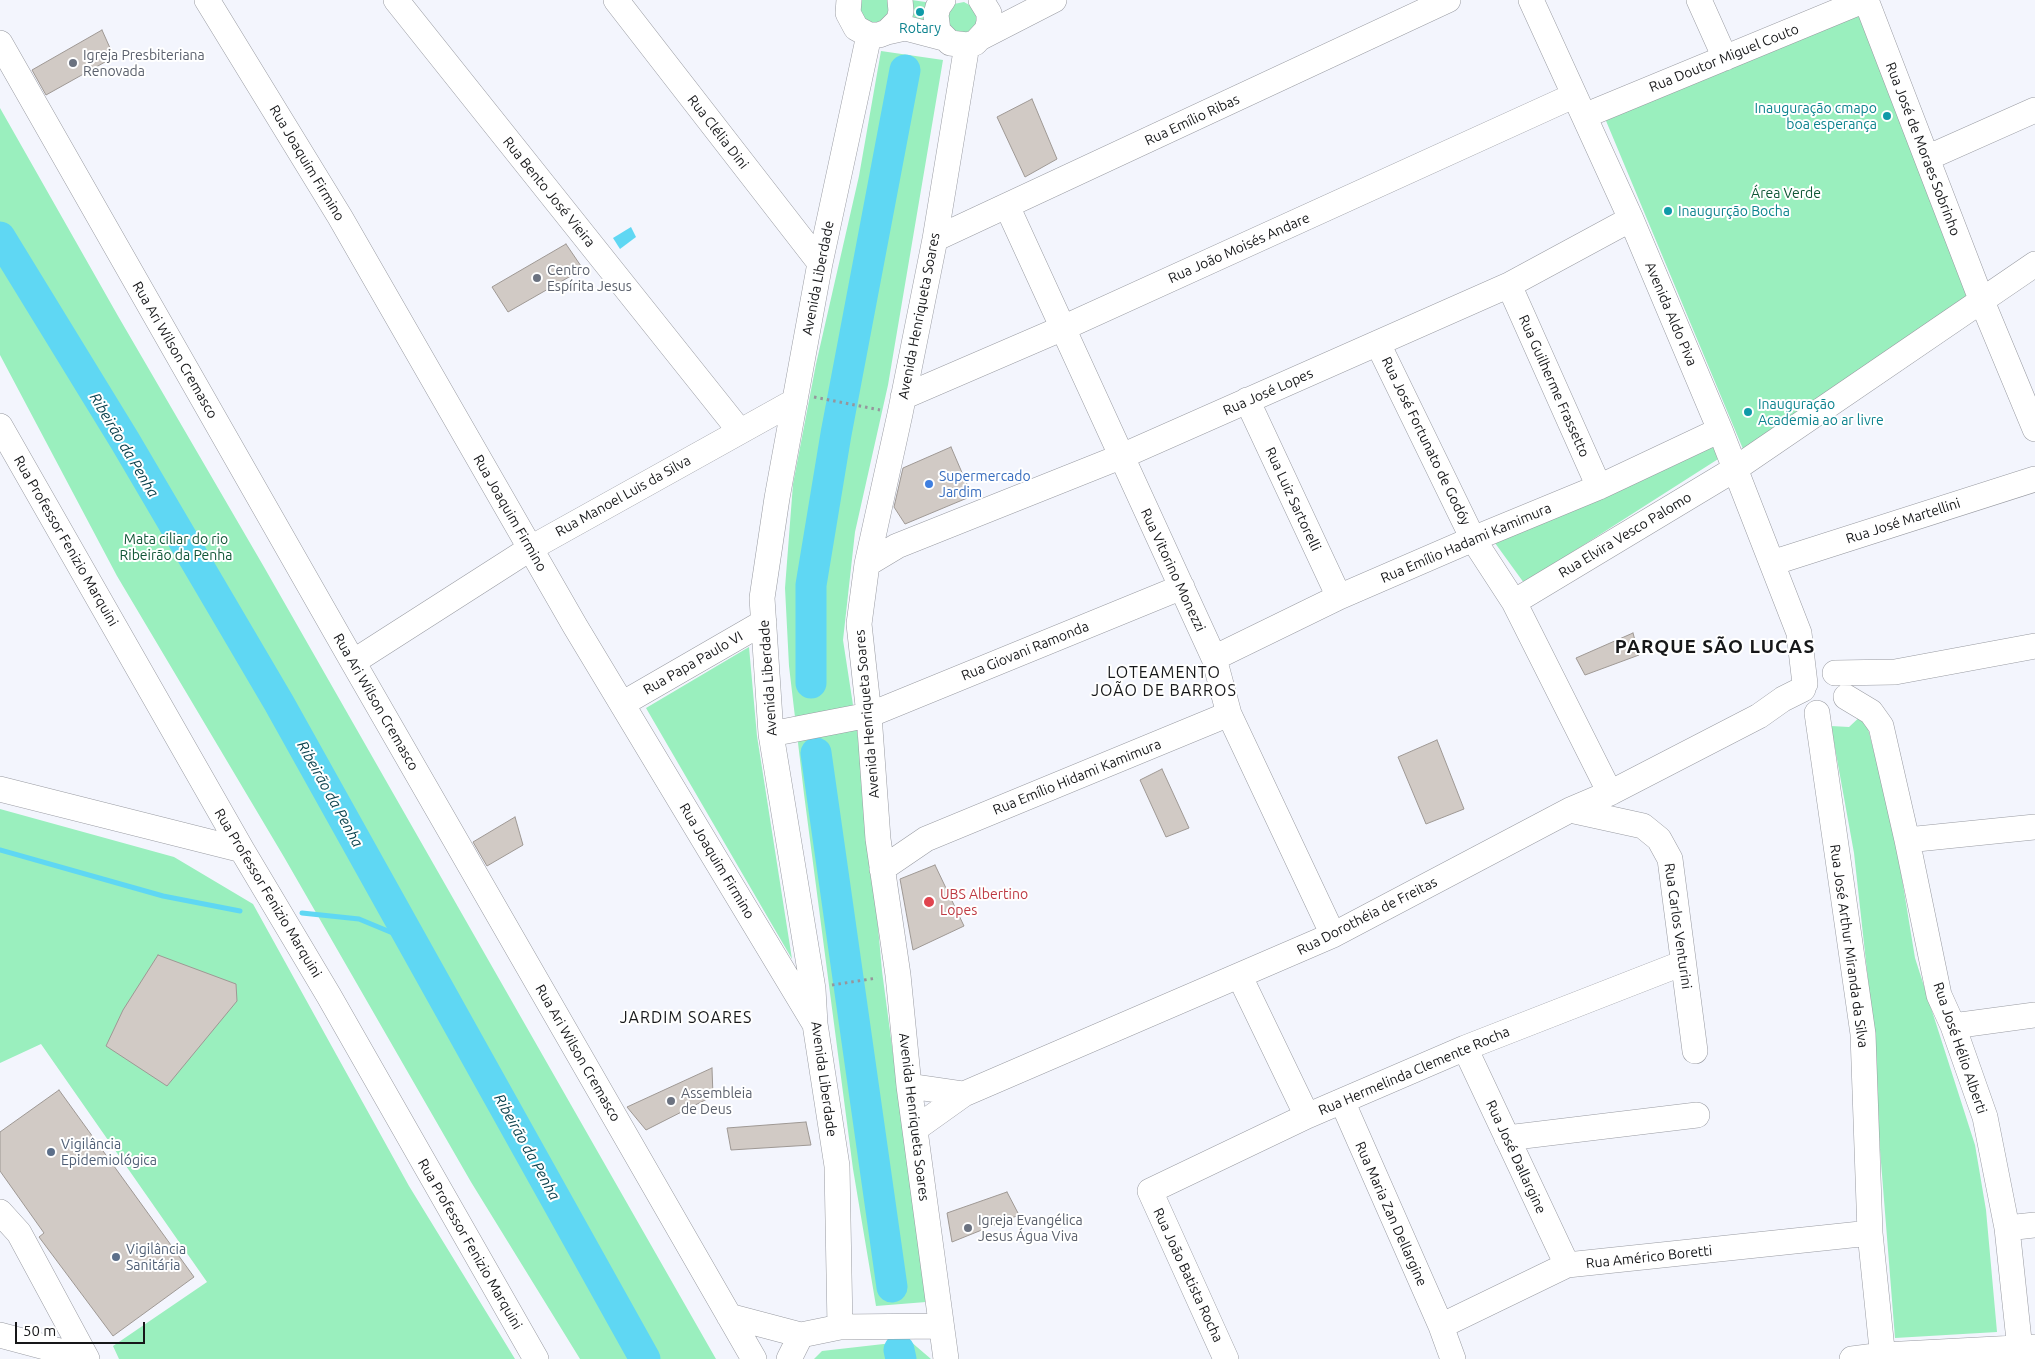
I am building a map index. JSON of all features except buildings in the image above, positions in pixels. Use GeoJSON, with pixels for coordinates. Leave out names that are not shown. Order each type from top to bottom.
{"type":"FeatureCollection","features":[{"type":"Feature","properties":{"kind":"street","name":"Rua Joaquim Firmino"},"geometry":{"type":"LineString","coordinates":[[207,0],[340,217],[575,626],[815,1024]]}},
{"type":"Feature","properties":{"kind":"street","name":"Rua Bento José Vieira"},"geometry":{"type":"LineString","coordinates":[[396,0],[740,430]]}},
{"type":"Feature","properties":{"kind":"street","name":"Rua Clélia Dini"},"geometry":{"type":"LineString","coordinates":[[616,0],[820,263]]}},
{"type":"Feature","properties":{"kind":"street"},"geometry":{"type":"LineString","coordinates":[[832,0],[839,10],[864,22],[905,28],[943,38],[958,46],[974,41],[1049,2]]}},
{"type":"Feature","properties":{"kind":"street"},"geometry":{"type":"LineString","coordinates":[[864,22],[899,20],[902,11],[900,0]]}},
{"type":"Feature","properties":{"kind":"street"},"geometry":{"type":"LineString","coordinates":[[943,0],[938,7],[936,23],[943,38]]}},
{"type":"Feature","properties":{"kind":"street","name":"Rua Emílio Ribas"},"geometry":{"type":"LineString","coordinates":[[934,239],[1448,0]]}},
{"type":"Feature","properties":{"kind":"street","name":"Avenida Aldo Piva"},"geometry":{"type":"LineString","coordinates":[[1531,0],[1630,219],[1720,430],[1799,633],[1808,698]]}},
{"type":"Feature","properties":{"kind":"street"},"geometry":{"type":"LineString","coordinates":[[1700,0],[1725,58]]}},
{"type":"Feature","properties":{"kind":"street","name":"Rua Doutor Miguel Couto"},"geometry":{"type":"LineString","coordinates":[[1579,106],[1725,58],[1865,0]]}},
{"type":"Feature","properties":{"kind":"street","name":"Rua José de Moraes Sobrinho"},"geometry":{"type":"LineString","coordinates":[[1865,0],[1981,299],[2035,429]]}},
{"type":"Feature","properties":{"kind":"street"},"geometry":{"type":"LineString","coordinates":[[985,4],[1009,9],[1049,2]]}},
{"type":"Feature","properties":{"kind":"street","name":"Avenida Henriqueta Soares"},"geometry":{"type":"LineString","coordinates":[[946,1359],[909,1086],[898,975],[878,839],[869,715],[859,624],[867,564],[902,406],[974,41],[989,22],[985,4]]}},
{"type":"Feature","properties":{"kind":"street","name":"Avenida Liberdade"},"geometry":{"type":"LineString","coordinates":[[840,1327],[837,1166],[815,1024],[813,989],[771,734],[764,622],[764,589],[777,498],[864,22]]}},
{"type":"Feature","properties":{"kind":"street","name":"Rua Ari Wilson Cremasco"},"geometry":{"type":"LineString","coordinates":[[0,43],[754,1359]]}},
{"type":"Feature","properties":{"kind":"street","name":"Rua João Moisés Andare"},"geometry":{"type":"LineString","coordinates":[[902,406],[1063,328],[1579,106]]}},
{"type":"Feature","properties":{"kind":"street"},"geometry":{"type":"LineString","coordinates":[[1927,158],[2035,110]]}},
{"type":"Feature","properties":{"kind":"street","name":"Rua Vitorino Monezzi"},"geometry":{"type":"LineString","coordinates":[[1007,206],[1120,457],[1214,658],[1229,714],[1333,935]]}},
{"type":"Feature","properties":{"kind":"street","name":"Rua José Lopes"},"geometry":{"type":"LineString","coordinates":[[867,564],[897,546],[1120,457],[1509,285],[1630,219]]}},
{"type":"Feature","properties":{"kind":"street","name":"Rua Elvira Vesco Palomo"},"geometry":{"type":"LineString","coordinates":[[1514,602],[1735,469],[1981,299],[2035,264]]}},
{"type":"Feature","properties":{"kind":"street","name":"Rua Guilherme Frassetto"},"geometry":{"type":"LineString","coordinates":[[1509,285],[1599,487]]}},
{"type":"Feature","properties":{"kind":"street","name":"Rua José Fortunato de Godóy"},"geometry":{"type":"LineString","coordinates":[[1378,344],[1473,539]]}},
{"type":"Feature","properties":{"kind":"street","name":"Rua Manoel Luis da Silva"},"geometry":{"type":"LineString","coordinates":[[353,662],[531,548],[796,397]]}},
{"type":"Feature","properties":{"kind":"street","name":"Rua Luiz Sartorelli"},"geometry":{"type":"LineString","coordinates":[[1247,400],[1339,597]]}},
{"type":"Feature","properties":{"kind":"street","name":"Rua Professor Fenizio Marquini"},"geometry":{"type":"LineString","coordinates":[[0,426],[536,1359]]}},
{"type":"Feature","properties":{"kind":"street","name":"Rua Emílio Hadami Kamimura"},"geometry":{"type":"LineString","coordinates":[[1214,658],[1339,597],[1599,487],[1720,430]]}},
{"type":"Feature","properties":{"kind":"street","name":"Rua José Martellini"},"geometry":{"type":"LineString","coordinates":[[1772,563],[2035,479]]}},
{"type":"Feature","properties":{"kind":"street"},"geometry":{"type":"LineString","coordinates":[[874,533],[897,546]]}},
{"type":"Feature","properties":{"kind":"street"},"geometry":{"type":"LineString","coordinates":[[1473,539],[1514,602],[1610,793]]}},
{"type":"Feature","properties":{"kind":"street","name":"Rua Giovani Ramonda"},"geometry":{"type":"LineString","coordinates":[[771,734],[869,715],[1182,587]]}},
{"type":"Feature","properties":{"kind":"street","name":"Rua Papa Paulo VI"},"geometry":{"type":"LineString","coordinates":[[622,704],[764,622]]}},
{"type":"Feature","properties":{"kind":"street","name":"Avenida Aldo Piva"},"geometry":{"type":"LineString","coordinates":[[1799,633],[1832,672]]}},
{"type":"Feature","properties":{"kind":"street"},"geometry":{"type":"LineString","coordinates":[[1896,672],[1846,696],[1838,709],[1832,713],[1808,698],[1814,673],[1896,672],[2035,646]]}},
{"type":"Feature","properties":{"kind":"street"},"geometry":{"type":"LineString","coordinates":[[1832,672],[1844,682],[1846,696]]}},
{"type":"Feature","properties":{"kind":"street","name":"Rua José Hélio Alberti"},"geometry":{"type":"LineString","coordinates":[[1846,696],[1871,712],[1882,726],[1939,995],[1953,1026],[1985,1117],[2006,1228],[2025,1351]]}},
{"type":"Feature","properties":{"kind":"street","name":"Rua Dorothéia de Freitas"},"geometry":{"type":"LineString","coordinates":[[915,1129],[964,1094],[1240,977],[1333,935],[1570,810],[1610,793],[1759,716],[1783,699],[1808,698]]}},
{"type":"Feature","properties":{"kind":"street","name":"Rua José Arthur Miranda da Silva"},"geometry":{"type":"LineString","coordinates":[[1808,698],[1863,1034],[1870,1233],[1883,1357]]}},
{"type":"Feature","properties":{"kind":"street","name":"Rua Emílio Hidami Kamimura"},"geometry":{"type":"LineString","coordinates":[[882,870],[926,839],[1229,714]]}},
{"type":"Feature","properties":{"kind":"street"},"geometry":{"type":"LineString","coordinates":[[0,789],[242,850]]}},
{"type":"Feature","properties":{"kind":"street","name":"Rua Carlos Venturini"},"geometry":{"type":"LineString","coordinates":[[1570,810],[1643,826],[1659,839],[1670,859],[1695,1050]]}},
{"type":"Feature","properties":{"kind":"street"},"geometry":{"type":"LineString","coordinates":[[1907,840],[2035,827]]}},
{"type":"Feature","properties":{"kind":"street","name":"Rua Emílio Hidami Kamimura"},"geometry":{"type":"LineString","coordinates":[[878,839],[926,839]]}},
{"type":"Feature","properties":{"kind":"street","name":"Rua Hermelinda Clemente Rocha"},"geometry":{"type":"LineString","coordinates":[[1150,1191],[1308,1116],[1465,1048],[1683,963]]}},
{"type":"Feature","properties":{"kind":"street"},"geometry":{"type":"LineString","coordinates":[[1240,977],[1308,1116]]}},
{"type":"Feature","properties":{"kind":"street"},"geometry":{"type":"LineString","coordinates":[[1953,1026],[2035,1014]]}},
{"type":"Feature","properties":{"kind":"street","name":"Rua José Dallargine"},"geometry":{"type":"LineString","coordinates":[[1465,1048],[1567,1265]]}},
{"type":"Feature","properties":{"kind":"street"},"geometry":{"type":"LineString","coordinates":[[909,1086],[964,1094]]}},
{"type":"Feature","properties":{"kind":"street","name":"Rua Maria Zan Dellargine"},"geometry":{"type":"LineString","coordinates":[[1342,1101],[1441,1326],[1453,1359]]}},
{"type":"Feature","properties":{"kind":"street"},"geometry":{"type":"LineString","coordinates":[[1507,1138],[1697,1115]]}},
{"type":"Feature","properties":{"kind":"street","name":"Rua João Batista Rocha"},"geometry":{"type":"LineString","coordinates":[[1150,1191],[1226,1359]]}},
{"type":"Feature","properties":{"kind":"street"},"geometry":{"type":"LineString","coordinates":[[0,1212],[20,1233],[86,1359]]}},
{"type":"Feature","properties":{"kind":"street"},"geometry":{"type":"LineString","coordinates":[[2006,1228],[2035,1225]]}},
{"type":"Feature","properties":{"kind":"street","name":"Rua Américo Boretti"},"geometry":{"type":"LineString","coordinates":[[1441,1326],[1567,1265],[1870,1233]]}},
{"type":"Feature","properties":{"kind":"street"},"geometry":{"type":"LineString","coordinates":[[729,1316],[801,1335],[840,1327],[941,1326]]}},
{"type":"Feature","properties":{"kind":"street"},"geometry":{"type":"LineString","coordinates":[[0,1335],[86,1359]]}},
{"type":"Feature","properties":{"kind":"street"},"geometry":{"type":"LineString","coordinates":[[790,1359],[801,1335]]}},
{"type":"Feature","properties":{"kind":"street"},"geometry":{"type":"LineString","coordinates":[[1852,1359],[2025,1351]]}},
{"type":"Feature","properties":{"kind":"path"},"geometry":{"type":"LineString","coordinates":[[796,397],[902,406]]}},
{"type":"Feature","properties":{"kind":"path"},"geometry":{"type":"LineString","coordinates":[[838,984],[867,979]]}},
{"type":"Feature","properties":{"kind":"green space"},"geometry":{"type":"Polygon","coordinates":[[[861,0],[889,0],[891,5],[887,20],[872,25],[860,16],[861,0]]]}},
{"type":"Feature","properties":{"kind":"green space"},"geometry":{"type":"Polygon","coordinates":[[[912,0],[932,3],[929,25],[905,21],[912,0]]]}},
{"type":"Feature","properties":{"kind":"green space"},"geometry":{"type":"Polygon","coordinates":[[[964,2],[973,7],[979,21],[970,33],[951,30],[946,17],[954,4],[964,2]]]}},
{"type":"Feature","properties":{"kind":"green space","name":"Área Verde"},"geometry":{"type":"Polygon","coordinates":[[[1863,9],[1973,296],[1748,461],[1604,116],[1863,9]]]}},
{"type":"Feature","properties":{"kind":"green space"},"geometry":{"type":"Polygon","coordinates":[[[881,51],[943,60],[888,385],[855,532],[843,640],[865,783],[882,971],[926,1302],[876,1306],[853,1169],[804,794],[789,666],[785,588],[793,484],[816,364],[859,176],[881,51]]]}},
{"type":"Feature","properties":{"kind":"green space","name":"Mata ciliar do rio Ribeirão da Penha"},"geometry":{"type":"Polygon","coordinates":[[[0,108],[716,1359],[580,1359],[471,1182],[284,857],[117,576],[0,355],[0,108]]]}},
{"type":"Feature","properties":{"kind":"green space"},"geometry":{"type":"Polygon","coordinates":[[[1720,443],[1726,454],[1524,583],[1495,543],[1720,443]]]}},
{"type":"Feature","properties":{"kind":"green space"},"geometry":{"type":"Polygon","coordinates":[[[749,647],[757,736],[792,959],[646,708],[749,647]]]}},
{"type":"Feature","properties":{"kind":"green space"},"geometry":{"type":"Polygon","coordinates":[[[1864,713],[1894,830],[1915,958],[1975,1145],[1986,1210],[1997,1332],[1895,1338],[1879,1137],[1873,1025],[1854,853],[1831,726],[1849,727],[1864,713]]]}},
{"type":"Feature","properties":{"kind":"green space"},"geometry":{"type":"Polygon","coordinates":[[[0,809],[174,857],[253,904],[409,1186],[515,1359],[119,1359],[113,1346],[207,1282],[41,1044],[0,1063],[0,809]]]}},
{"type":"Feature","properties":{"kind":"green space"},"geometry":{"type":"Polygon","coordinates":[[[910,1341],[931,1359],[814,1359],[822,1351],[910,1341]]]}},
{"type":"Feature","properties":{"kind":"water"},"geometry":{"type":"Polygon","coordinates":[[[631,227],[636,237],[620,249],[613,238],[631,227]]]}},
{"type":"Feature","properties":{"kind":"waterway"},"geometry":{"type":"LineString","coordinates":[[811,683],[811,585],[836,434],[905,70]]}},
{"type":"Feature","properties":{"kind":"waterway","name":"Ribeirão da Penha"},"geometry":{"type":"LineString","coordinates":[[0,237],[125,441],[279,703],[645,1359]]}},
{"type":"Feature","properties":{"kind":"waterway"},"geometry":{"type":"LineString","coordinates":[[816,753],[892,1287]]}},
{"type":"Feature","properties":{"kind":"waterway"},"geometry":{"type":"LineString","coordinates":[[0,850],[163,896],[240,911]]}},
{"type":"Feature","properties":{"kind":"waterway"},"geometry":{"type":"LineString","coordinates":[[302,913],[359,919],[412,941]]}},
{"type":"Feature","properties":{"kind":"waterway"},"geometry":{"type":"LineString","coordinates":[[899,1350],[901,1359]]}},
{"type":"Feature","properties":{"kind":"place","name":"Rotary"},"geometry":{"type":"Point","coordinates":[920,12]}},
{"type":"Feature","properties":{"kind":"place","name":"Igreja Presbiteriana Renovada"},"geometry":{"type":"Point","coordinates":[73,63]}},
{"type":"Feature","properties":{"kind":"place","name":"Inauguração cmapo boa esperança"},"geometry":{"type":"Point","coordinates":[1887,116]}},
{"type":"Feature","properties":{"kind":"place","name":"Inaugurção Bocha"},"geometry":{"type":"Point","coordinates":[1668,211]}},
{"type":"Feature","properties":{"kind":"place","name":"Centro Espírita Jesus"},"geometry":{"type":"Point","coordinates":[537,278]}},
{"type":"Feature","properties":{"kind":"place","name":"Inauguração Academia ao ar livre"},"geometry":{"type":"Point","coordinates":[1748,412]}},
{"type":"Feature","properties":{"kind":"place","name":"Supermercado Jardim"},"geometry":{"type":"Point","coordinates":[929,484]}},
{"type":"Feature","properties":{"kind":"place","name":"UBS Albertino Lopes"},"geometry":{"type":"Point","coordinates":[929,902]}},
{"type":"Feature","properties":{"kind":"place","name":"Assembleia de Deus"},"geometry":{"type":"Point","coordinates":[671,1101]}},
{"type":"Feature","properties":{"kind":"place","name":"Vigilância Epidemiológica"},"geometry":{"type":"Point","coordinates":[51,1152]}},
{"type":"Feature","properties":{"kind":"place","name":"Igreja Evangélica Jesus Água Viva"},"geometry":{"type":"Point","coordinates":[968,1228]}},
{"type":"Feature","properties":{"kind":"place","name":"Vigilância Sanitária"},"geometry":{"type":"Point","coordinates":[116,1257]}},
{"type":"Feature","properties":{"kind":"district","name":"PARQUE SÃO LUCAS"},"geometry":{"type":"Point","coordinates":[1715,647]}},
{"type":"Feature","properties":{"kind":"district","name":"LOTEAMENTO JOÃO DE BARROS"},"geometry":{"type":"Point","coordinates":[1164,682]}},
{"type":"Feature","properties":{"kind":"district","name":"JARDIM SOARES"},"geometry":{"type":"Point","coordinates":[686,1018]}}]}
